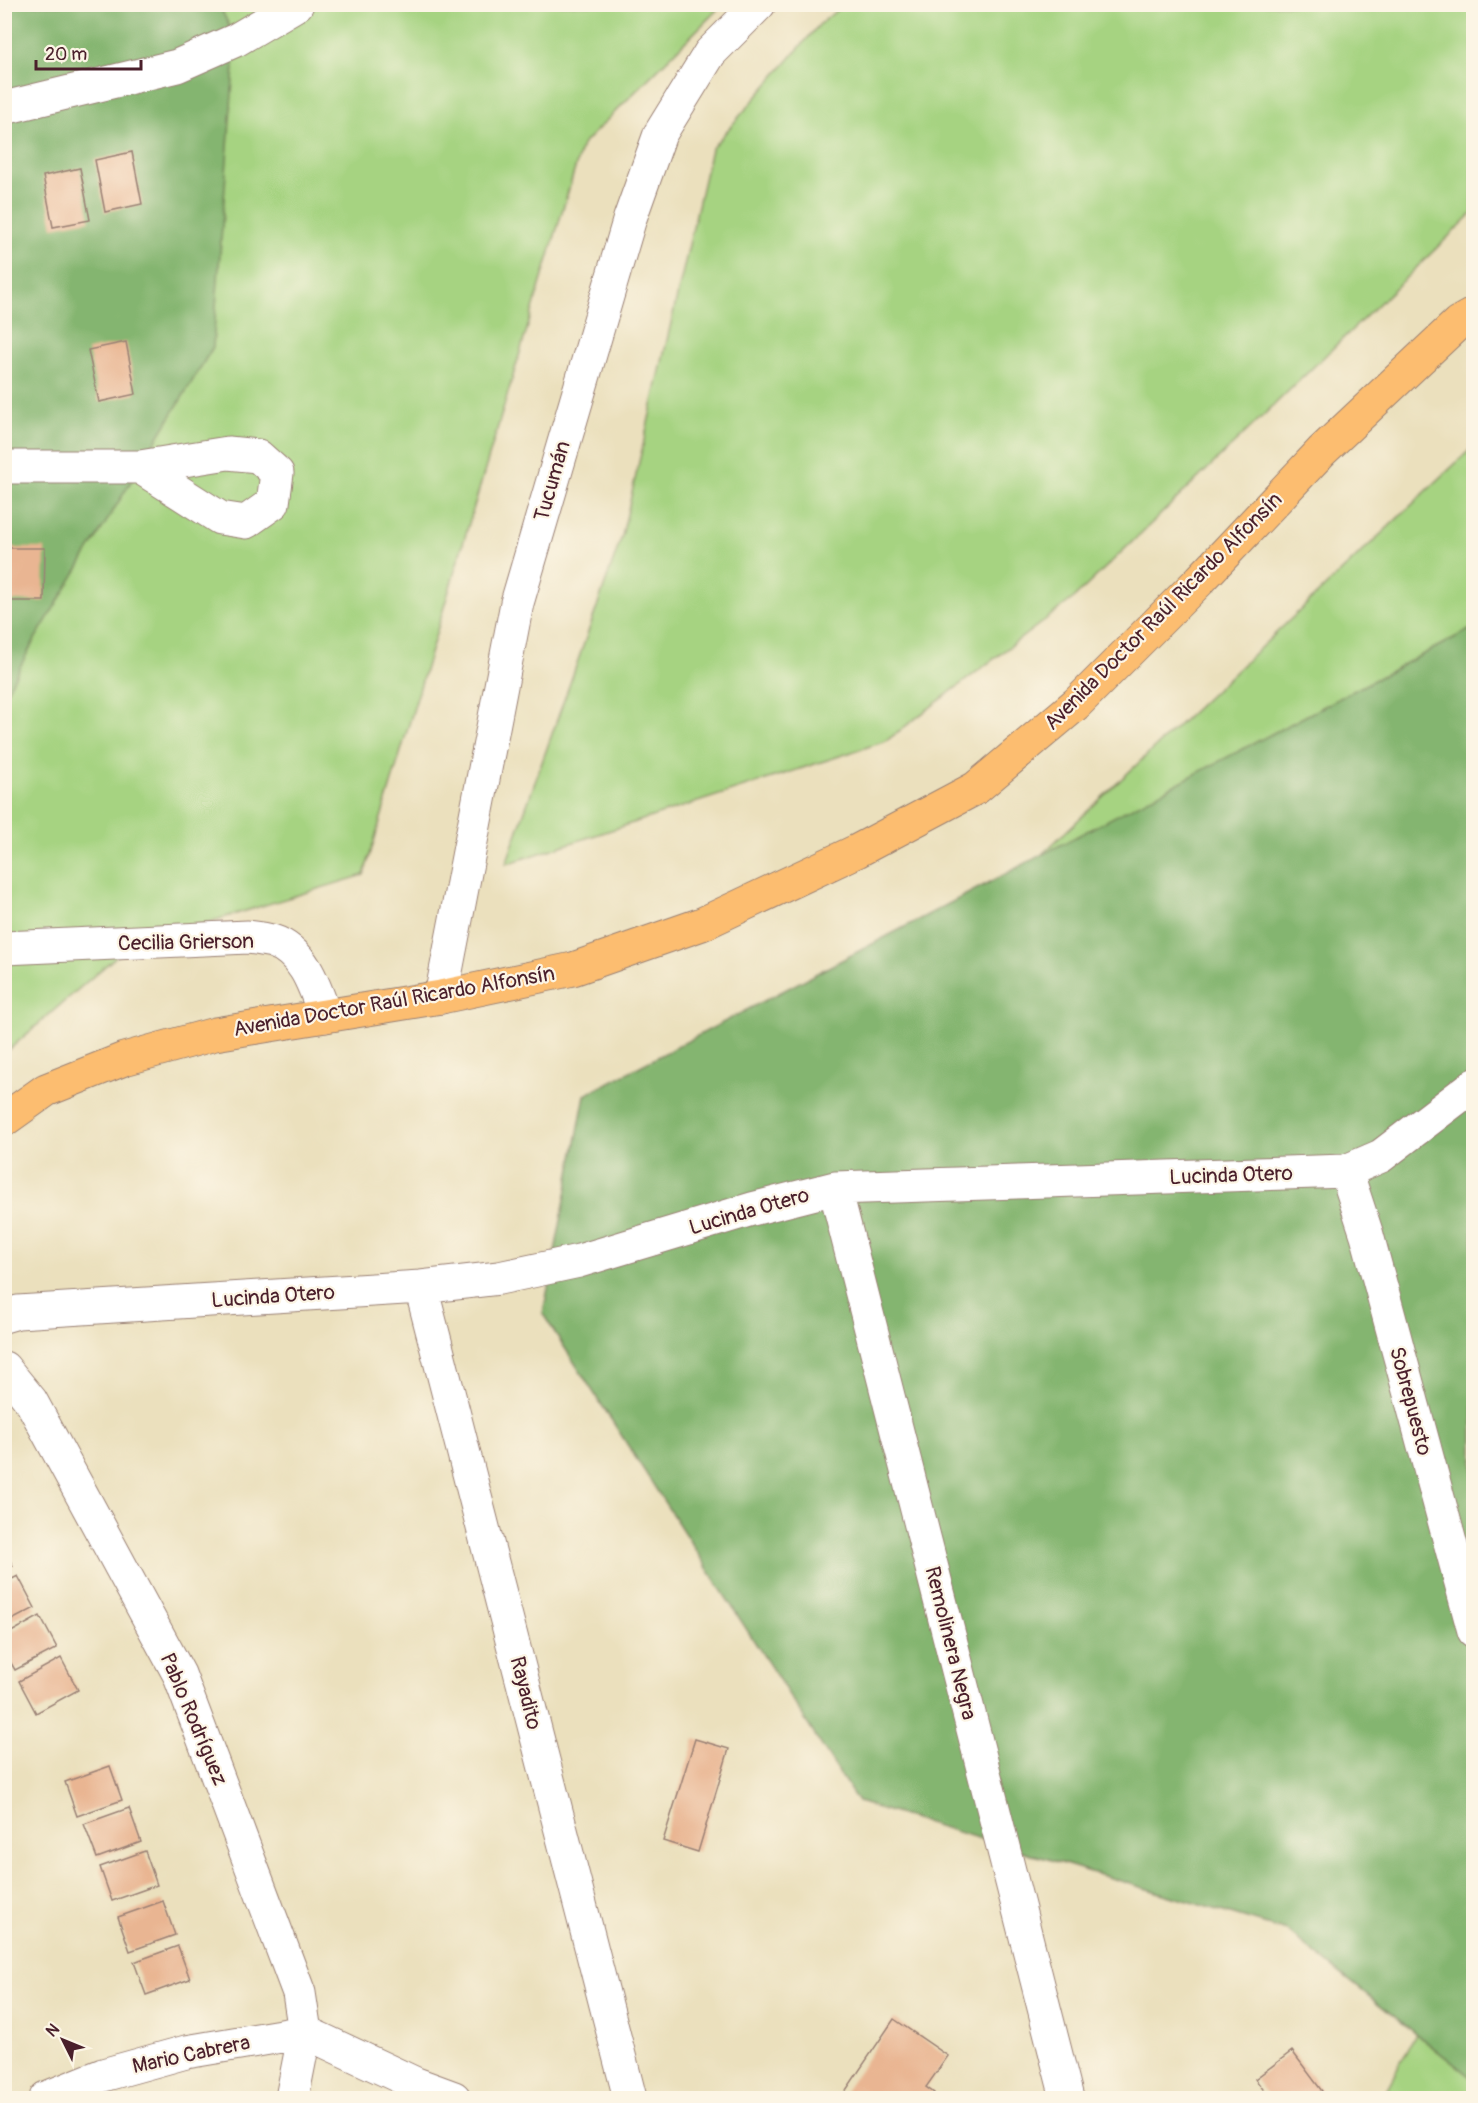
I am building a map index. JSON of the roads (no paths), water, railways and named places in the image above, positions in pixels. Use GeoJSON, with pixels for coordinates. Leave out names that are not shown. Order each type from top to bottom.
{"type":"FeatureCollection","features":[{"type":"Feature","properties":{"kind":"main road","name":"Avenida Doctor Raúl Ricardo Alfonsín"},"geometry":{"type":"LineString","coordinates":[[4,1120],[46,1090],[124,1059],[214,1034],[441,997],[573,969],[702,924],[857,851],[976,788],[1076,704],[1200,580],[1322,451],[1458,323],[1473,314]]}},
{"type":"Feature","properties":{"kind":"street"},"geometry":{"type":"LineString","coordinates":[[4,108],[177,66],[236,40],[297,4]]}},
{"type":"Feature","properties":{"kind":"street","name":"Tucumán"},"geometry":{"type":"LineString","coordinates":[[441,997],[517,603],[630,218],[660,134],[710,53],[759,4]]}},
{"type":"Feature","properties":{"kind":"street"},"geometry":{"type":"LineString","coordinates":[[4,467],[140,467]]}},
{"type":"Feature","properties":{"kind":"street","name":"Cecilia Grierson"},"geometry":{"type":"LineString","coordinates":[[4,948],[248,937],[272,941],[292,950],[313,981],[325,1016]]}},
{"type":"Feature","properties":{"kind":"street","name":"Lucinda Otero"},"geometry":{"type":"LineString","coordinates":[[4,1316],[18,1312],[421,1287],[499,1278],[579,1261],[752,1209],[835,1188],[1346,1171],[1381,1156],[1473,1085]]}},
{"type":"Feature","properties":{"kind":"street","name":"Sobrepuesto"},"geometry":{"type":"LineString","coordinates":[[1346,1171],[1367,1235],[1473,1631]]}},
{"type":"Feature","properties":{"kind":"street","name":"Remolinera Negra"},"geometry":{"type":"LineString","coordinates":[[835,1188],[1067,2098]]}},
{"type":"Feature","properties":{"kind":"street","name":"Rayadito"},"geometry":{"type":"LineString","coordinates":[[421,1287],[630,2098]]}},
{"type":"Feature","properties":{"kind":"street","name":"Pablo Rodríguez"},"geometry":{"type":"LineString","coordinates":[[4,1368],[31,1401],[179,1674],[299,1993],[305,2032],[292,2098]]}},
{"type":"Feature","properties":{"kind":"street"},"geometry":{"type":"LineString","coordinates":[[305,2032],[416,2084],[454,2098]]}},
{"type":"Feature","properties":{"kind":"street","name":"Mario Cabrera"},"geometry":{"type":"LineString","coordinates":[[46,2098],[103,2075],[186,2052],[305,2032]]}}]}
